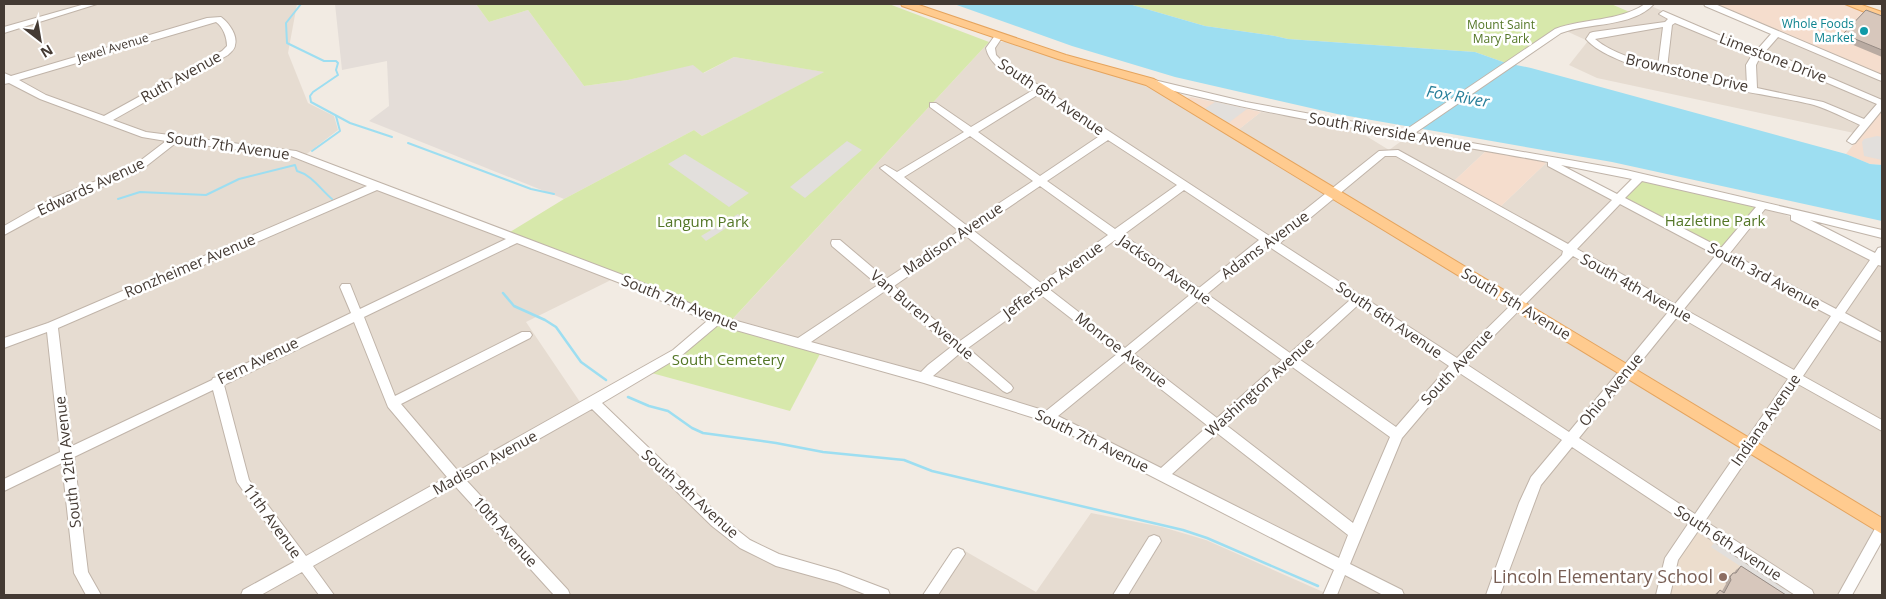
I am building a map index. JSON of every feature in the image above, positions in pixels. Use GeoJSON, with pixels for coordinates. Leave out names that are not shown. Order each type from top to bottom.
{"type":"FeatureCollection","features":[{"type":"Feature","properties":{"kind":"main road","name":"South Riverside Avenue"},"geometry":{"type":"LineString","coordinates":[[906,4],[1080,63],[1150,82]]}},
{"type":"Feature","properties":{"kind":"main road"},"geometry":{"type":"LineString","coordinates":[[1850,4],[1882,16]]}},
{"type":"Feature","properties":{"kind":"main road","name":"South 5th Avenue"},"geometry":{"type":"LineString","coordinates":[[1150,82],[1882,528]]}},
{"type":"Feature","properties":{"kind":"street"},"geometry":{"type":"LineString","coordinates":[[4,30],[59,8],[93,4]]}},
{"type":"Feature","properties":{"kind":"street"},"geometry":{"type":"LineString","coordinates":[[1406,134],[1558,31],[1570,25],[1632,16],[1650,4]]}},
{"type":"Feature","properties":{"kind":"street"},"geometry":{"type":"LineString","coordinates":[[1708,4],[1882,78]]}},
{"type":"Feature","properties":{"kind":"street","name":"Limestone Drive"},"geometry":{"type":"LineString","coordinates":[[1663,14],[1671,21],[1794,65],[1882,103]]}},
{"type":"Feature","properties":{"kind":"street","name":"Jewel Avenue"},"geometry":{"type":"LineString","coordinates":[[6,79],[210,20],[222,20]]}},
{"type":"Feature","properties":{"kind":"street","name":"Ruth Avenue"},"geometry":{"type":"LineString","coordinates":[[105,120],[225,53],[231,41],[222,20]]}},
{"type":"Feature","properties":{"kind":"street"},"geometry":{"type":"LineString","coordinates":[[1662,70],[1671,21]]}},
{"type":"Feature","properties":{"kind":"street","name":"Brownstone Drive"},"geometry":{"type":"LineString","coordinates":[[1671,21],[1594,36],[1590,39],[1596,46],[1612,54],[1662,70],[1815,102],[1866,124]]}},
{"type":"Feature","properties":{"kind":"street"},"geometry":{"type":"LineString","coordinates":[[1752,89],[1751,65],[1777,33]]}},
{"type":"Feature","properties":{"kind":"street","name":"South 6th Avenue"},"geometry":{"type":"LineString","coordinates":[[999,36],[990,48],[992,56],[1000,64],[1807,595]]}},
{"type":"Feature","properties":{"kind":"street","name":"South 7th Avenue"},"geometry":{"type":"LineString","coordinates":[[6,79],[43,98],[144,135],[292,154],[514,240],[632,283],[716,320],[924,378],[1048,417],[1397,595]]}},
{"type":"Feature","properties":{"kind":"street","name":"South Riverside Avenue"},"geometry":{"type":"LineString","coordinates":[[1150,82],[1280,113],[1540,157],[1640,177],[1882,234]]}},
{"type":"Feature","properties":{"kind":"street"},"geometry":{"type":"LineString","coordinates":[[898,177],[1039,90]]}},
{"type":"Feature","properties":{"kind":"street"},"geometry":{"type":"LineString","coordinates":[[1852,141],[1882,103]]}},
{"type":"Feature","properties":{"kind":"street","name":"Jackson Avenue"},"geometry":{"type":"LineString","coordinates":[[933,105],[1397,435]]}},
{"type":"Feature","properties":{"kind":"street","name":"Madison Avenue"},"geometry":{"type":"LineString","coordinates":[[799,344],[1108,136]]}},
{"type":"Feature","properties":{"kind":"street","name":"Edwards Avenue"},"geometry":{"type":"LineString","coordinates":[[4,231],[57,201],[136,169],[174,139]]}},
{"type":"Feature","properties":{"kind":"street","name":"Adams Avenue"},"geometry":{"type":"LineString","coordinates":[[1048,417],[1262,244],[1276,240],[1383,153],[1390,152]]}},
{"type":"Feature","properties":{"kind":"street","name":"South 4th Avenue"},"geometry":{"type":"LineString","coordinates":[[1390,152],[1398,152],[1882,426]]}},
{"type":"Feature","properties":{"kind":"street","name":"South 3rd Avenue"},"geometry":{"type":"LineString","coordinates":[[1540,157],[1882,338]]}},
{"type":"Feature","properties":{"kind":"street","name":"Monroe Avenue"},"geometry":{"type":"LineString","coordinates":[[885,168],[1356,534]]}},
{"type":"Feature","properties":{"kind":"street","name":"South Avenue"},"geometry":{"type":"LineString","coordinates":[[1330,595],[1397,435],[1405,423],[1457,365],[1516,304],[1567,256],[1570,250],[1640,177]]}},
{"type":"Feature","properties":{"kind":"street","name":"Jefferson Avenue"},"geometry":{"type":"LineString","coordinates":[[924,378],[932,368],[960,347],[1184,185]]}},
{"type":"Feature","properties":{"kind":"street","name":"Ronzheimer Avenue"},"geometry":{"type":"LineString","coordinates":[[4,343],[52,326],[376,186]]}},
{"type":"Feature","properties":{"kind":"street","name":"Ohio Avenue"},"geometry":{"type":"LineString","coordinates":[[1493,595],[1533,488],[1570,439],[1764,205]]}},
{"type":"Feature","properties":{"kind":"street"},"geometry":{"type":"LineString","coordinates":[[1777,208],[1880,257]]}},
{"type":"Feature","properties":{"kind":"street","name":"Fern Avenue"},"geometry":{"type":"LineString","coordinates":[[4,485],[217,381],[514,240]]}},
{"type":"Feature","properties":{"kind":"street","name":"Van Buren Avenue"},"geometry":{"type":"LineString","coordinates":[[836,243],[1007,388]]}},
{"type":"Feature","properties":{"kind":"street","name":"Indiana Avenue"},"geometry":{"type":"LineString","coordinates":[[1663,595],[1672,558],[1838,315],[1880,257]]}},
{"type":"Feature","properties":{"kind":"street","name":"10th Avenue"},"geometry":{"type":"LineString","coordinates":[[346,287],[392,403],[457,479],[564,595]]}},
{"type":"Feature","properties":{"kind":"street","name":"Washington Avenue"},"geometry":{"type":"LineString","coordinates":[[1162,475],[1358,299]]}},
{"type":"Feature","properties":{"kind":"street","name":"Madison Avenue"},"geometry":{"type":"LineString","coordinates":[[248,595],[457,479],[677,353],[716,320]]}},
{"type":"Feature","properties":{"kind":"street","name":"South 12th Avenue"},"geometry":{"type":"LineString","coordinates":[[52,326],[81,573],[94,595]]}},
{"type":"Feature","properties":{"kind":"street"},"geometry":{"type":"LineString","coordinates":[[392,403],[526,335]]}},
{"type":"Feature","properties":{"kind":"street","name":"11th Avenue"},"geometry":{"type":"LineString","coordinates":[[217,381],[243,482],[327,595]]}},
{"type":"Feature","properties":{"kind":"street","name":"South 9th Avenue"},"geometry":{"type":"LineString","coordinates":[[593,402],[717,522],[745,544],[776,560],[838,577],[883,595]]}},
{"type":"Feature","properties":{"kind":"street"},"geometry":{"type":"LineString","coordinates":[[1845,595],[1882,528]]}},
{"type":"Feature","properties":{"kind":"street"},"geometry":{"type":"LineString","coordinates":[[1120,595],[1154,541]]}},
{"type":"Feature","properties":{"kind":"street"},"geometry":{"type":"LineString","coordinates":[[930,595],[958,554]]}},
{"type":"Feature","properties":{"kind":"shaded area"},"geometry":{"type":"Polygon","coordinates":[[[4,4],[91,4],[4,29],[4,4]]]}},
{"type":"Feature","properties":{"kind":"shaded area"},"geometry":{"type":"Polygon","coordinates":[[[99,4],[297,4],[288,53],[308,103],[334,116],[338,130],[304,156],[147,134],[58,101],[4,73],[4,31],[99,4]]]}},
{"type":"Feature","properties":{"kind":"shaded area"},"geometry":{"type":"Polygon","coordinates":[[[335,4],[476,4],[489,22],[528,10],[584,86],[628,80],[693,64],[704,73],[734,57],[825,72],[702,136],[694,130],[564,199],[369,121],[389,106],[387,61],[342,70],[335,4]]]}},
{"type":"Feature","properties":{"kind":"shaded area"},"geometry":{"type":"Polygon","coordinates":[[[1711,4],[1848,4],[1882,17],[1882,77],[1711,4]]]}},
{"type":"Feature","properties":{"kind":"shaded area"},"geometry":{"type":"Polygon","coordinates":[[[1651,6],[1756,52],[1771,32],[1882,79],[1882,100],[1854,133],[1597,78],[1569,65],[1588,41],[1564,30],[1626,20],[1651,6]]]}},
{"type":"Feature","properties":{"kind":"shaded area"},"geometry":{"type":"Polygon","coordinates":[[[989,42],[1006,42],[1147,85],[1330,193],[1047,414],[730,322],[989,42]]]}},
{"type":"Feature","properties":{"kind":"shaded area"},"geometry":{"type":"Polygon","coordinates":[[[4,80],[40,99],[101,122],[158,140],[289,156],[367,187],[52,326],[4,343],[4,80]]]}},
{"type":"Feature","properties":{"kind":"shaded area"},"geometry":{"type":"Polygon","coordinates":[[[1191,97],[1261,112],[1238,130],[1189,101],[1187,98],[1191,97]]]}},
{"type":"Feature","properties":{"kind":"shaded area"},"geometry":{"type":"Polygon","coordinates":[[[1215,102],[1247,109],[1227,124],[1203,110],[1215,102]]]}},
{"type":"Feature","properties":{"kind":"shaded area"},"geometry":{"type":"Polygon","coordinates":[[[1882,108],[1882,165],[1870,164],[1846,154],[1882,108]]]}},
{"type":"Feature","properties":{"kind":"shaded area"},"geometry":{"type":"Polygon","coordinates":[[[1261,112],[1350,126],[1389,150],[1407,137],[1486,151],[1453,182],[1566,250],[1516,302],[1238,130],[1261,112]]]}},
{"type":"Feature","properties":{"kind":"shaded area"},"geometry":{"type":"Polygon","coordinates":[[[1877,136],[1882,137],[1882,160],[1864,156],[1862,142],[1864,139],[1877,136]]]}},
{"type":"Feature","properties":{"kind":"shaded area"},"geometry":{"type":"Polygon","coordinates":[[[847,141],[862,150],[805,198],[790,187],[847,141]]]}},
{"type":"Feature","properties":{"kind":"shaded area"},"geometry":{"type":"Polygon","coordinates":[[[1486,151],[1539,159],[1546,163],[1499,208],[1453,182],[1486,151]]]}},
{"type":"Feature","properties":{"kind":"shaded area"},"geometry":{"type":"Polygon","coordinates":[[[685,154],[749,193],[729,207],[668,164],[685,154]]]}},
{"type":"Feature","properties":{"kind":"shaded area"},"geometry":{"type":"Polygon","coordinates":[[[1546,163],[1615,199],[1568,247],[1499,208],[1546,163]]]}},
{"type":"Feature","properties":{"kind":"shaded area"},"geometry":{"type":"Polygon","coordinates":[[[375,189],[613,279],[526,322],[582,405],[240,595],[4,595],[4,345],[57,326],[375,189]]]}},
{"type":"Feature","properties":{"kind":"shaded area"},"geometry":{"type":"Polygon","coordinates":[[[1334,195],[1513,305],[1396,431],[1340,563],[1052,416],[1263,245],[1334,195]]]}},
{"type":"Feature","properties":{"kind":"shaded area"},"geometry":{"type":"Polygon","coordinates":[[[1620,202],[1765,208],[1778,211],[1873,259],[1746,442],[1520,305],[1620,202]]]}},
{"type":"Feature","properties":{"kind":"shaded area"},"geometry":{"type":"Polygon","coordinates":[[[738,214],[742,218],[706,241],[701,236],[738,214]]]}},
{"type":"Feature","properties":{"kind":"shaded area"},"geometry":{"type":"Polygon","coordinates":[[[1879,261],[1882,263],[1882,524],[1840,595],[1811,595],[1700,522],[1879,261]]]}},
{"type":"Feature","properties":{"kind":"shaded area"},"geometry":{"type":"Polygon","coordinates":[[[1517,308],[1744,446],[1667,556],[1658,595],[1403,595],[1346,567],[1402,435],[1458,369],[1517,308]]]}},
{"type":"Feature","properties":{"kind":"shaded area"},"geometry":{"type":"Polygon","coordinates":[[[593,406],[742,545],[847,583],[874,595],[253,595],[593,406]]]}},
{"type":"Feature","properties":{"kind":"shaded area"},"geometry":{"type":"Polygon","coordinates":[[[1091,513],[1162,527],[1206,540],[1330,595],[926,595],[958,547],[1036,592],[1091,513]]]}},
{"type":"Feature","properties":{"kind":"shaded area","name":"Lincoln Elementary School"},"geometry":{"type":"Polygon","coordinates":[[[1698,526],[1801,595],[1668,595],[1677,559],[1698,526]]]}},
{"type":"Feature","properties":{"kind":"shaded area"},"geometry":{"type":"Polygon","coordinates":[[[1716,540],[1801,595],[1784,595],[1711,547],[1716,540]]]}},
{"type":"Feature","properties":{"kind":"shaded area"},"geometry":{"type":"Polygon","coordinates":[[[1344,572],[1389,595],[1336,595],[1344,572]]]}},
{"type":"Feature","properties":{"kind":"green space","name":"Langum Park"},"geometry":{"type":"Polygon","coordinates":[[[476,4],[889,4],[989,42],[728,324],[505,235],[564,199],[694,130],[702,136],[824,72],[734,57],[703,73],[693,65],[628,80],[584,86],[528,10],[489,22],[476,4]]]}},
{"type":"Feature","properties":{"kind":"green space","name":"Mount Saint Mary Park"},"geometry":{"type":"Polygon","coordinates":[[[1129,4],[1611,4],[1632,13],[1617,18],[1568,24],[1506,63],[1475,52],[1288,39],[1205,26],[1129,4]]]}},
{"type":"Feature","properties":{"kind":"green space","name":"Hazletine Park"},"geometry":{"type":"Polygon","coordinates":[[[1642,178],[1759,206],[1722,253],[1622,199],[1642,178]]]}},
{"type":"Feature","properties":{"kind":"green space","name":"South Cemetery"},"geometry":{"type":"Polygon","coordinates":[[[717,322],[821,352],[790,411],[648,372],[717,322]]]}},
{"type":"Feature","properties":{"kind":"water","name":"Fox River"},"geometry":{"type":"Polygon","coordinates":[[[954,4],[1129,4],[1205,26],[1288,39],[1475,52],[1506,63],[1531,68],[1846,154],[1870,164],[1882,165],[1882,221],[1612,162],[1337,114],[1175,77],[1072,46],[954,4]]]}},
{"type":"Feature","properties":{"kind":"building","name":"Whole Foods Market"},"geometry":{"type":"Polygon","coordinates":[[[1866,10],[1882,16],[1882,50],[1843,34],[1866,10]]]}},
{"type":"Feature","properties":{"kind":"building","name":"Lincoln Elementary School"},"geometry":{"type":"Polygon","coordinates":[[[1741,566],[1786,595],[1716,595],[1720,590],[1724,593],[1731,580],[1730,577],[1741,566]]]}},
{"type":"Feature","properties":{"kind":"waterway"},"geometry":{"type":"LineString","coordinates":[[301,4],[286,23],[287,43],[324,61],[336,61],[338,63],[336,70],[338,75],[313,92],[310,96],[311,102],[350,123],[392,137]]}},
{"type":"Feature","properties":{"kind":"waterway"},"geometry":{"type":"LineString","coordinates":[[312,151],[340,131],[336,116]]}},
{"type":"Feature","properties":{"kind":"waterway"},"geometry":{"type":"LineString","coordinates":[[408,143],[531,189],[554,194]]}},
{"type":"Feature","properties":{"kind":"waterway"},"geometry":{"type":"LineString","coordinates":[[118,199],[140,192],[206,195],[239,179],[295,165],[297,171],[312,179],[332,199]]}},
{"type":"Feature","properties":{"kind":"waterway"},"geometry":{"type":"LineString","coordinates":[[503,293],[514,306],[556,327],[581,362],[606,380]]}},
{"type":"Feature","properties":{"kind":"waterway"},"geometry":{"type":"LineString","coordinates":[[628,397],[649,406],[668,411],[692,428],[703,433],[776,443],[823,452],[904,460],[932,471],[1183,530],[1207,538],[1318,586]]}},
{"type":"Feature","properties":{"kind":"place","name":"Whole Foods Market"},"geometry":{"type":"Point","coordinates":[1864,31]}},
{"type":"Feature","properties":{"kind":"place","name":"Lincoln Elementary School"},"geometry":{"type":"Point","coordinates":[1723,577]}}]}
